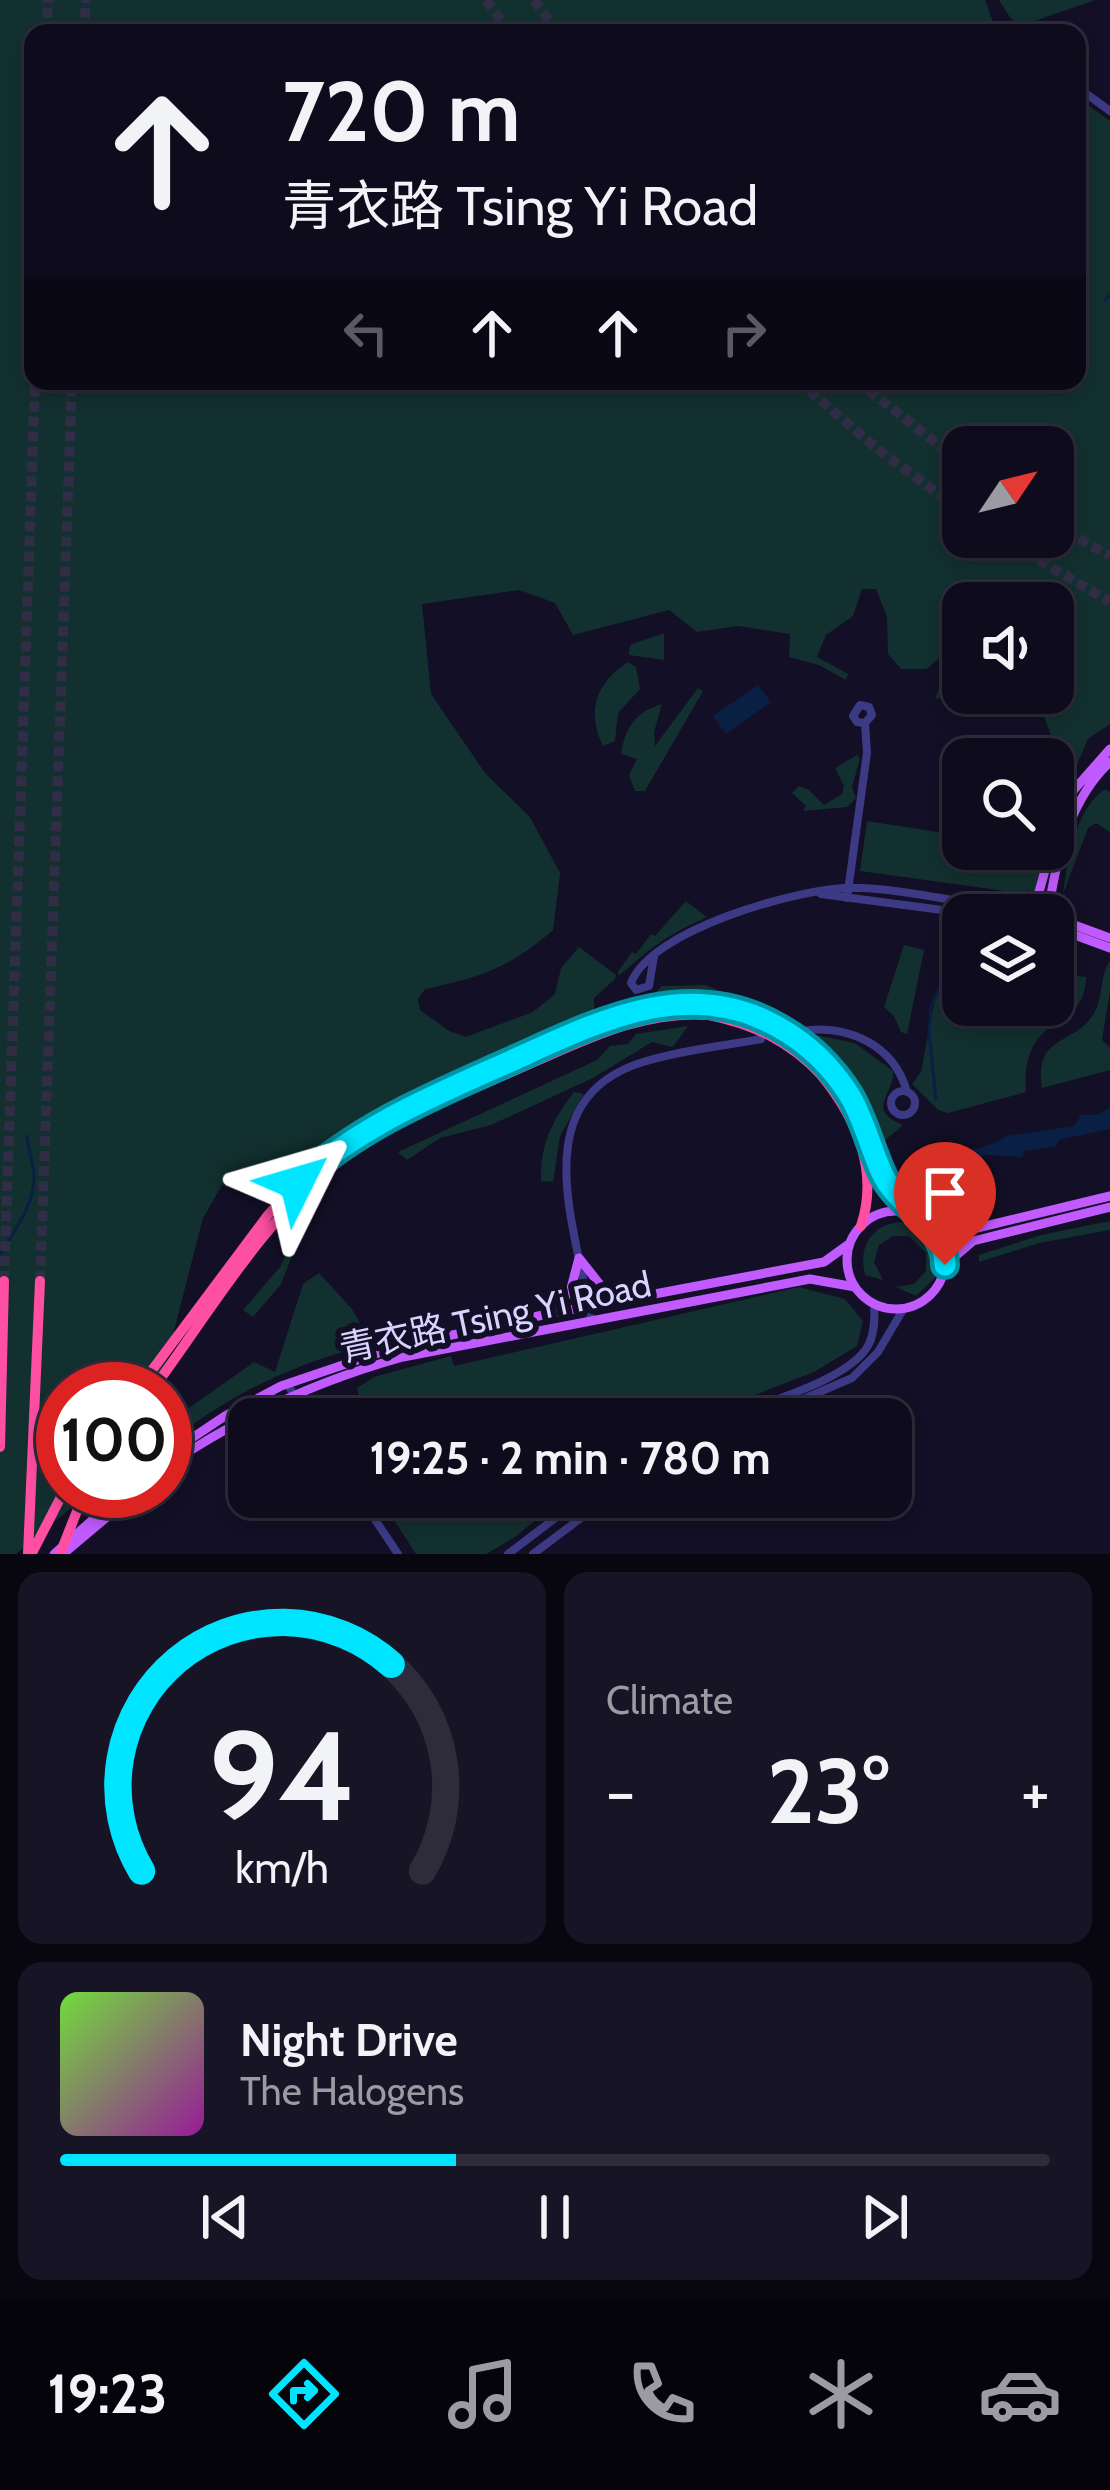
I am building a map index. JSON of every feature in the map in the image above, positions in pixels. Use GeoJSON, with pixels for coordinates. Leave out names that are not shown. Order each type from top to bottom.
{"type":"FeatureCollection","features":[{"type":"Feature","properties":{"kind":"highway"},"geometry":{"type":"LineString","coordinates":[[171,1362],[283,1198],[351,1139],[471,1079],[636,1010],[681,1003],[740,1011],[787,1032],[859,1112],[883,1175],[911,1213]]}},
{"type":"Feature","properties":{"kind":"highway"},"geometry":{"type":"LineString","coordinates":[[160,1362],[321,1176],[368,1142],[529,1065],[637,1021],[709,1016],[768,1034],[826,1072],[867,1168],[869,1191],[861,1226]]}},
{"type":"Feature","properties":{"kind":"highway"},"geometry":{"type":"LineString","coordinates":[[0,1447],[4,1282]]}},
{"type":"Feature","properties":{"kind":"highway"},"geometry":{"type":"LineString","coordinates":[[34,1554],[40,1282]]}},
{"type":"Feature","properties":{"kind":"highway"},"geometry":{"type":"LineString","coordinates":[[34,1554],[52,1518]]}},
{"type":"Feature","properties":{"kind":"highway"},"geometry":{"type":"LineString","coordinates":[[61,1554],[74,1518]]}},
{"type":"Feature","properties":{"kind":"main road"},"geometry":{"type":"LineString","coordinates":[[1074,789],[1110,749]]}},
{"type":"Feature","properties":{"kind":"main road"},"geometry":{"type":"LineString","coordinates":[[1054,894],[1073,814],[1110,762]]}},
{"type":"Feature","properties":{"kind":"main road"},"geometry":{"type":"LineString","coordinates":[[1074,926],[1110,938]]}},
{"type":"Feature","properties":{"kind":"main road"},"geometry":{"type":"LineString","coordinates":[[1074,935],[1110,948]]}},
{"type":"Feature","properties":{"kind":"main road"},"geometry":{"type":"LineString","coordinates":[[1110,1196],[976,1228],[885,1212],[861,1226],[849,1244],[848,1269],[855,1287],[874,1304],[904,1308],[932,1293],[945,1265],[973,1241],[1110,1207]]}},
{"type":"Feature","properties":{"kind":"main road"},"geometry":{"type":"LineString","coordinates":[[924,1219],[938,1236],[945,1265]]}},
{"type":"Feature","properties":{"kind":"main road","name":"青衣路 Tsing Yi Road"},"geometry":{"type":"LineString","coordinates":[[192,1438],[225,1416],[393,1348],[824,1262],[849,1244]]}},
{"type":"Feature","properties":{"kind":"main road"},"geometry":{"type":"LineString","coordinates":[[579,1258],[606,1290],[636,1298]]}},
{"type":"Feature","properties":{"kind":"main road"},"geometry":{"type":"LineString","coordinates":[[543,1315],[569,1294],[579,1258]]}},
{"type":"Feature","properties":{"kind":"main road","name":"青衣路 Tsing Yi Road"},"geometry":{"type":"LineString","coordinates":[[192,1449],[291,1389],[403,1357],[810,1279],[855,1287]]}},
{"type":"Feature","properties":{"kind":"main road"},"geometry":{"type":"LineString","coordinates":[[61,1554],[98,1518]]}},
{"type":"Feature","properties":{"kind":"main road"},"geometry":{"type":"LineString","coordinates":[[61,1554],[104,1518]]}},
{"type":"Feature","properties":{"kind":"street"},"geometry":{"type":"LineString","coordinates":[[848,893],[868,753],[866,723]]}},
{"type":"Feature","properties":{"kind":"street"},"geometry":{"type":"LineString","coordinates":[[848,893],[942,909]]}},
{"type":"Feature","properties":{"kind":"street"},"geometry":{"type":"LineString","coordinates":[[654,956],[742,910],[820,894],[942,903]]}},
{"type":"Feature","properties":{"kind":"street"},"geometry":{"type":"LineString","coordinates":[[802,1031],[831,1029],[860,1037],[895,1066],[907,1092]]}},
{"type":"Feature","properties":{"kind":"street"},"geometry":{"type":"LineString","coordinates":[[591,1320],[565,1157],[584,1102],[617,1073],[645,1061],[761,1039]]}},
{"type":"Feature","properties":{"kind":"street"},"geometry":{"type":"LineString","coordinates":[[771,1398],[849,1364],[866,1349],[874,1330],[874,1304]]}},
{"type":"Feature","properties":{"kind":"street"},"geometry":{"type":"LineString","coordinates":[[806,1398],[852,1378],[873,1359],[904,1308]]}},
{"type":"Feature","properties":{"kind":"street"},"geometry":{"type":"LineString","coordinates":[[291,1389],[297,1398]]}},
{"type":"Feature","properties":{"kind":"street"},"geometry":{"type":"LineString","coordinates":[[374,1518],[398,1554]]}},
{"type":"Feature","properties":{"kind":"street"},"geometry":{"type":"LineString","coordinates":[[508,1554],[555,1518]]}},
{"type":"Feature","properties":{"kind":"street"},"geometry":{"type":"LineString","coordinates":[[533,1554],[582,1518]]}},
{"type":"Feature","properties":{"kind":"green space"},"geometry":{"type":"Polygon","coordinates":[[[0,0],[985,0],[994,24],[24,24],[24,390],[1086,390],[1086,104],[1110,121],[1110,724],[1088,739],[1074,772],[1074,738],[1052,738],[1043,714],[1074,714],[1074,582],[942,582],[942,659],[927,669],[901,669],[888,654],[887,617],[876,589],[862,589],[853,616],[826,635],[817,657],[848,674],[846,680],[819,665],[789,657],[790,634],[738,626],[697,632],[669,610],[573,635],[555,603],[519,590],[422,604],[431,694],[485,773],[530,817],[560,873],[553,930],[494,969],[425,989],[418,999],[420,1010],[466,1037],[533,1012],[555,994],[561,968],[579,947],[616,975],[615,979],[594,998],[594,1013],[354,1127],[271,1196],[250,1195],[222,1185],[203,1218],[166,1362],[36,1362],[36,1518],[59,1518],[16,1554],[0,1554],[0,0]]]}},
{"type":"Feature","properties":{"kind":"green space"},"geometry":{"type":"Polygon","coordinates":[[[999,0],[1095,0],[1026,24],[1011,19],[999,0]]]}},
{"type":"Feature","properties":{"kind":"green space"},"geometry":{"type":"Polygon","coordinates":[[[664,633],[664,660],[629,655],[630,645],[664,633]]]}},
{"type":"Feature","properties":{"kind":"green space"},"geometry":{"type":"Polygon","coordinates":[[[628,662],[636,667],[640,689],[618,713],[615,741],[603,746],[595,721],[597,699],[608,679],[628,662]]]}},
{"type":"Feature","properties":{"kind":"green space"},"geometry":{"type":"Polygon","coordinates":[[[698,688],[703,691],[645,791],[635,791],[629,775],[637,759],[621,754],[629,729],[638,716],[662,704],[655,746],[698,688]]]}},
{"type":"Feature","properties":{"kind":"green space"},"geometry":{"type":"Polygon","coordinates":[[[857,755],[852,787],[856,798],[847,807],[803,811],[806,806],[792,793],[799,786],[824,805],[842,794],[844,786],[835,768],[857,755]]]}},
{"type":"Feature","properties":{"kind":"green space"},"geometry":{"type":"Polygon","coordinates":[[[1105,789],[1110,792],[1110,832],[1096,823],[1088,828],[1074,865],[1074,838],[1094,798],[1105,789]]]}},
{"type":"Feature","properties":{"kind":"green space"},"geometry":{"type":"Polygon","coordinates":[[[867,821],[942,833],[942,870],[1041,870],[1035,893],[860,871],[867,821]]]}},
{"type":"Feature","properties":{"kind":"green space"},"geometry":{"type":"Polygon","coordinates":[[[686,901],[707,917],[671,935],[617,973],[632,952],[636,954],[686,901]]]}},
{"type":"Feature","properties":{"kind":"green space"},"geometry":{"type":"Polygon","coordinates":[[[904,945],[924,950],[907,1034],[884,1007],[904,945]]]}},
{"type":"Feature","properties":{"kind":"green space"},"geometry":{"type":"Polygon","coordinates":[[[1110,961],[1102,1040],[1110,1048],[1110,1070],[1042,1088],[1044,1059],[1093,1015],[1110,961]]]}},
{"type":"Feature","properties":{"kind":"green space"},"geometry":{"type":"Polygon","coordinates":[[[1074,976],[1086,977],[1083,995],[1075,1008],[1074,976]]]}},
{"type":"Feature","properties":{"kind":"green space"},"geometry":{"type":"Polygon","coordinates":[[[706,985],[743,1001],[700,993],[652,996],[662,986],[706,985]]]}},
{"type":"Feature","properties":{"kind":"green space"},"geometry":{"type":"Polygon","coordinates":[[[942,988],[942,1026],[1052,1026],[1033,1047],[1026,1092],[948,1113],[938,1110],[912,1084],[921,1072],[935,998],[942,988]]]}},
{"type":"Feature","properties":{"kind":"green space"},"geometry":{"type":"Polygon","coordinates":[[[688,1026],[673,1047],[652,1042],[593,1078],[491,1125],[440,1138],[407,1160],[398,1152],[597,1060],[610,1046],[628,1044],[636,1034],[688,1026]]]}},
{"type":"Feature","properties":{"kind":"green space"},"geometry":{"type":"Polygon","coordinates":[[[811,1034],[855,1043],[893,1071],[883,1107],[903,1125],[884,1141],[856,1081],[811,1034]]]}},
{"type":"Feature","properties":{"kind":"green space"},"geometry":{"type":"Polygon","coordinates":[[[574,1092],[584,1094],[560,1136],[553,1182],[541,1181],[549,1134],[574,1092]]]}},
{"type":"Feature","properties":{"kind":"green space"},"geometry":{"type":"Polygon","coordinates":[[[1110,1221],[1110,1230],[1039,1243],[979,1262],[979,1255],[1041,1235],[1110,1221]]]}},
{"type":"Feature","properties":{"kind":"green space"},"geometry":{"type":"Polygon","coordinates":[[[900,1222],[926,1235],[936,1258],[935,1278],[916,1296],[896,1287],[914,1284],[926,1271],[926,1253],[909,1236],[893,1236],[879,1245],[874,1262],[883,1280],[865,1275],[863,1255],[869,1239],[881,1228],[900,1222]]]}},
{"type":"Feature","properties":{"kind":"green space"},"geometry":{"type":"Polygon","coordinates":[[[298,1241],[281,1284],[253,1317],[243,1310],[280,1267],[291,1244],[298,1241]]]}},
{"type":"Feature","properties":{"kind":"green space"},"geometry":{"type":"Polygon","coordinates":[[[319,1273],[352,1309],[366,1334],[384,1336],[389,1342],[329,1356],[270,1379],[228,1398],[192,1425],[192,1406],[254,1362],[275,1372],[303,1284],[319,1273]]]}},
{"type":"Feature","properties":{"kind":"green space"},"geometry":{"type":"Polygon","coordinates":[[[799,1287],[845,1299],[863,1321],[857,1346],[814,1372],[747,1398],[359,1398],[357,1388],[374,1377],[451,1356],[454,1366],[799,1287]]]}},
{"type":"Feature","properties":{"kind":"green space"},"geometry":{"type":"Polygon","coordinates":[[[393,1518],[538,1518],[486,1554],[416,1554],[393,1518]]]}},
{"type":"Feature","properties":{"kind":"water"},"geometry":{"type":"Polygon","coordinates":[[[758,685],[771,702],[726,734],[713,716],[758,685]]]}},
{"type":"Feature","properties":{"kind":"water"},"geometry":{"type":"Polygon","coordinates":[[[1110,1107],[1110,1129],[1024,1151],[1023,1157],[985,1155],[959,1165],[932,1154],[937,1147],[972,1149],[1006,1136],[1074,1126],[1081,1115],[1097,1115],[1110,1107]]]}},
{"type":"Feature","properties":{"kind":"waterway"},"geometry":{"type":"LineString","coordinates":[[1105,300],[1110,295]]}},
{"type":"Feature","properties":{"kind":"waterway"},"geometry":{"type":"LineString","coordinates":[[936,1099],[929,1033],[931,1006],[942,982]]}},
{"type":"Feature","properties":{"kind":"waterway"},"geometry":{"type":"LineString","coordinates":[[0,1254],[31,1196],[34,1175],[27,1136]]}},
{"type":"Feature","properties":{"kind":"tunnel"},"geometry":{"type":"LineString","coordinates":[[47,24],[48,0]]}},
{"type":"Feature","properties":{"kind":"tunnel"},"geometry":{"type":"LineString","coordinates":[[85,24],[86,0]]}},
{"type":"Feature","properties":{"kind":"tunnel"},"geometry":{"type":"LineString","coordinates":[[486,0],[503,24]]}},
{"type":"Feature","properties":{"kind":"tunnel"},"geometry":{"type":"LineString","coordinates":[[534,0],[551,24]]}},
{"type":"Feature","properties":{"kind":"tunnel"},"geometry":{"type":"LineString","coordinates":[[4,1281],[35,390]]}},
{"type":"Feature","properties":{"kind":"tunnel"},"geometry":{"type":"LineString","coordinates":[[40,1281],[72,390]]}},
{"type":"Feature","properties":{"kind":"tunnel"},"geometry":{"type":"LineString","coordinates":[[808,390],[942,496]]}},
{"type":"Feature","properties":{"kind":"tunnel"},"geometry":{"type":"LineString","coordinates":[[868,390],[942,448]]}},
{"type":"Feature","properties":{"kind":"tunnel"},"geometry":{"type":"LineString","coordinates":[[1074,536],[1110,556]]}},
{"type":"Feature","properties":{"kind":"tunnel"},"geometry":{"type":"LineString","coordinates":[[1036,558],[1110,602]]}},
{"type":"Feature","properties":{"kind":"route"},"geometry":{"type":"LineString","coordinates":[[297,1183],[379,1122],[604,1020],[651,1006],[712,1005],[772,1023],[802,1042],[830,1069],[859,1112],[891,1190],[938,1236],[945,1265]]}}]}
